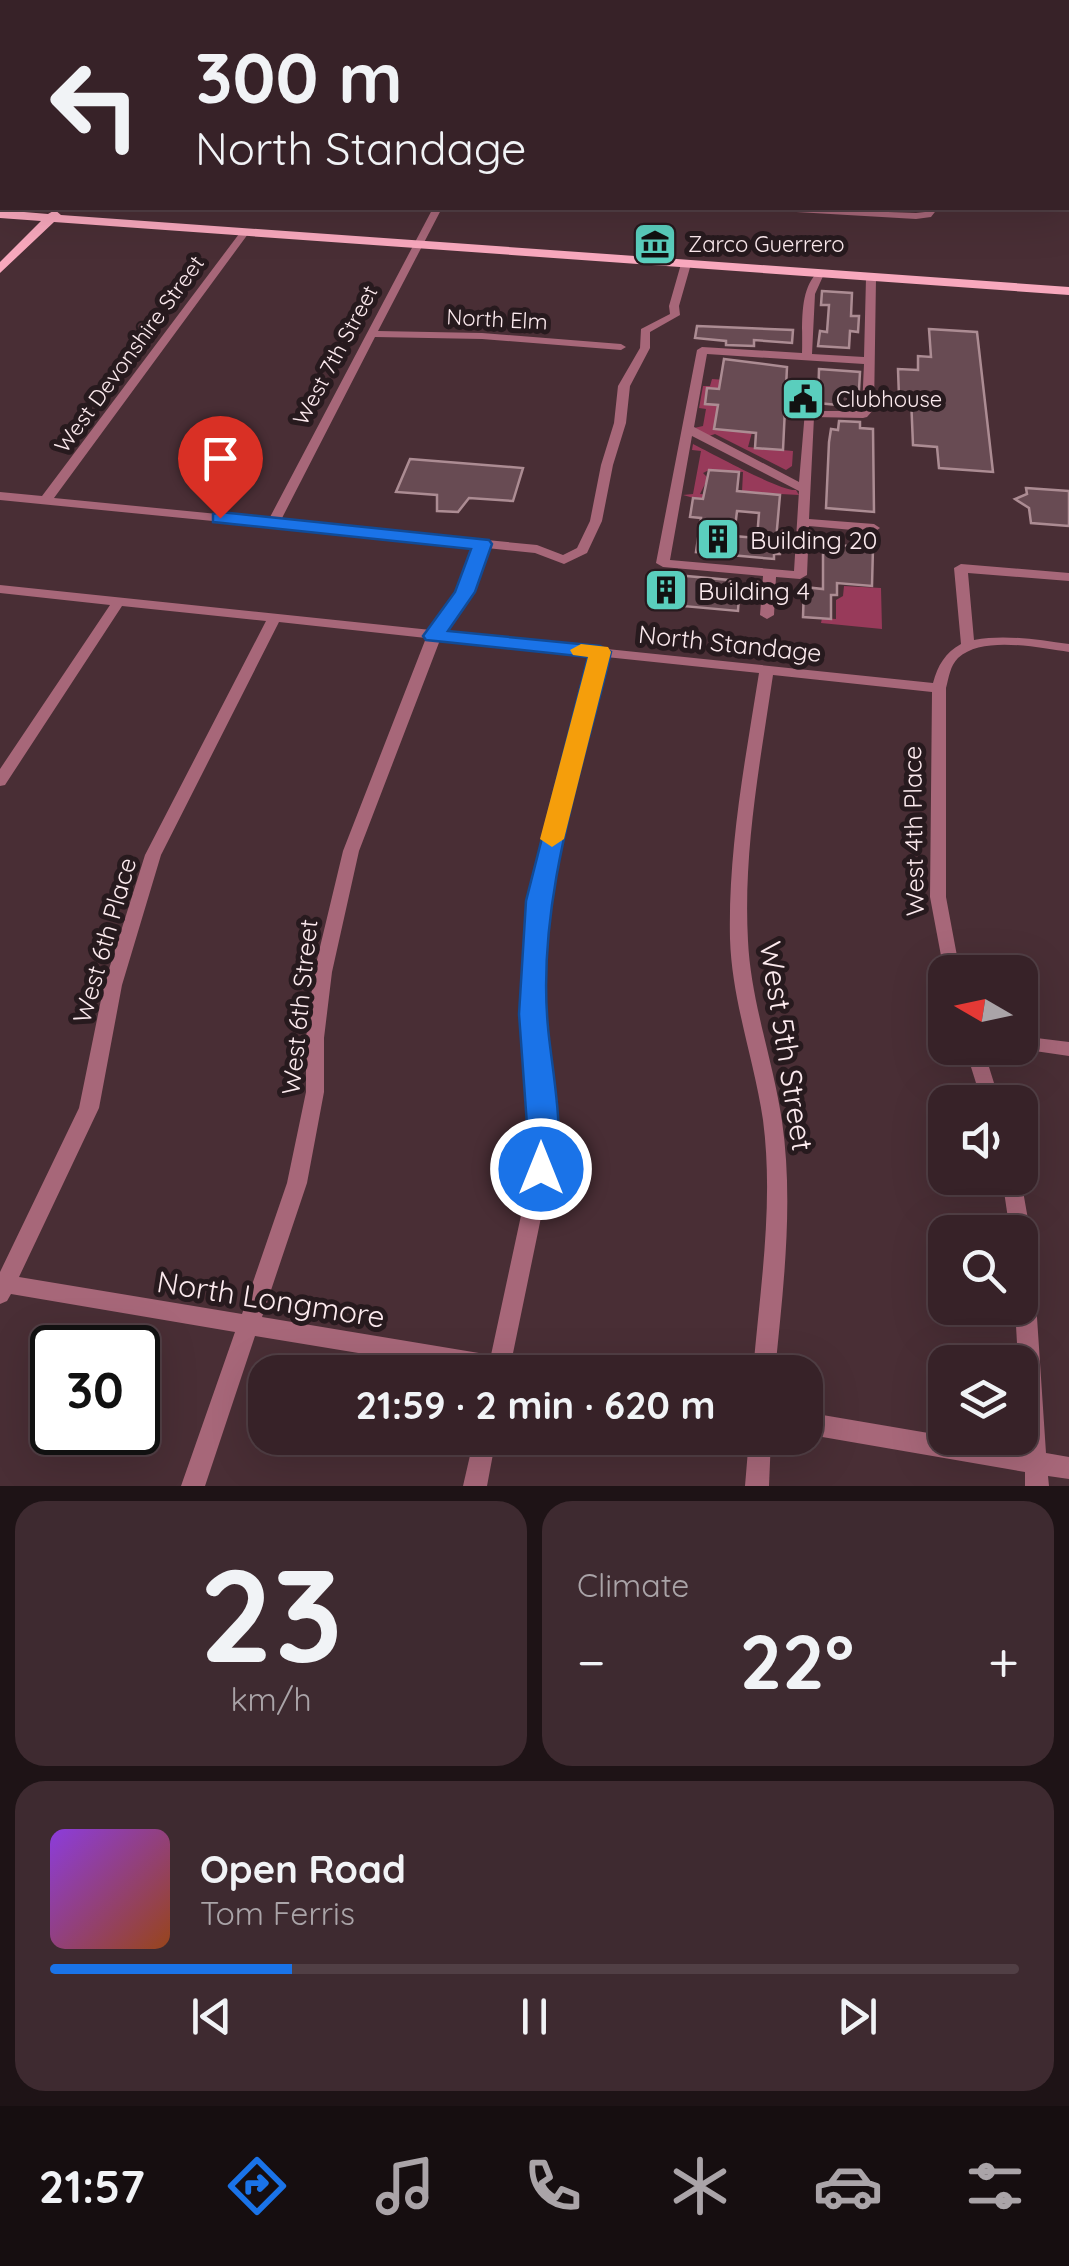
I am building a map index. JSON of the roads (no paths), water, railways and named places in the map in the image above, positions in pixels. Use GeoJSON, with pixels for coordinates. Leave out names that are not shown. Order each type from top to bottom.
{"type":"FeatureCollection","features":[{"type":"Feature","properties":{"kind":"main road"},"geometry":{"type":"LineString","coordinates":[[0,269],[56,213]]}},
{"type":"Feature","properties":{"kind":"main road"},"geometry":{"type":"LineString","coordinates":[[0,214],[56,213],[244,232],[1069,291]]}},
{"type":"Feature","properties":{"kind":"street","name":"West 7th Street"},"geometry":{"type":"LineString","coordinates":[[273,523],[436,210]]}},
{"type":"Feature","properties":{"kind":"street"},"geometry":{"type":"LineString","coordinates":[[872,210],[930,211]]}},
{"type":"Feature","properties":{"kind":"street","name":"West Devonshire Street"},"geometry":{"type":"LineString","coordinates":[[46,500],[244,232]]}},
{"type":"Feature","properties":{"kind":"street"},"geometry":{"type":"LineString","coordinates":[[0,496],[536,550],[564,560],[582,550],[596,521],[606,464],[620,423],[624,386],[645,348],[645,331],[675,314],[686,264]]}},
{"type":"Feature","properties":{"kind":"street"},"geometry":{"type":"LineString","coordinates":[[808,357],[810,294],[819,274]]}},
{"type":"Feature","properties":{"kind":"street"},"geometry":{"type":"LineString","coordinates":[[869,361],[702,350],[663,562],[800,575],[810,413],[863,415],[868,409],[871,278]]}},
{"type":"Feature","properties":{"kind":"street","name":"North Elm"},"geometry":{"type":"LineString","coordinates":[[370,334],[458,335],[621,346]]}},
{"type":"Feature","properties":{"kind":"street"},"geometry":{"type":"LineString","coordinates":[[688,429],[805,490]]}},
{"type":"Feature","properties":{"kind":"street"},"geometry":{"type":"LineString","coordinates":[[803,522],[874,528]]}},
{"type":"Feature","properties":{"kind":"street","name":"West 6th Street"},"geometry":{"type":"LineString","coordinates":[[193,1486],[298,1182],[315,1092],[315,1038],[322,972],[351,850],[434,636],[465,592],[482,544]]}},
{"type":"Feature","properties":{"kind":"street"},"geometry":{"type":"LineString","coordinates":[[968,645],[961,568],[1069,578]]}},
{"type":"Feature","properties":{"kind":"street"},"geometry":{"type":"LineString","coordinates":[[767,615],[770,572]]}},
{"type":"Feature","properties":{"kind":"street","name":"North Standage"},"geometry":{"type":"LineString","coordinates":[[0,589],[938,688]]}},
{"type":"Feature","properties":{"kind":"street"},"geometry":{"type":"LineString","coordinates":[[0,781],[118,602]]}},
{"type":"Feature","properties":{"kind":"street","name":"West 6th Place"},"geometry":{"type":"LineString","coordinates":[[2,1287],[88,1108],[113,985],[153,856],[186,784],[274,618]]}},
{"type":"Feature","properties":{"kind":"street"},"geometry":{"type":"LineString","coordinates":[[938,688],[940,670],[947,658],[968,645],[991,642],[1069,648]]}},
{"type":"Feature","properties":{"kind":"street"},"geometry":{"type":"LineString","coordinates":[[502,1355],[541,1169],[542,1125],[533,1014],[539,901],[600,652]]}},
{"type":"Feature","properties":{"kind":"street","name":"West 5th Street"},"geometry":{"type":"LineString","coordinates":[[765,1355],[777,1197],[775,1142],[752,1041],[739,942],[740,890],[767,670]]}},
{"type":"Feature","properties":{"kind":"street","name":"West 4th Place"},"geometry":{"type":"LineString","coordinates":[[938,688],[938,897],[948,955]]}},
{"type":"Feature","properties":{"kind":"street"},"geometry":{"type":"LineString","coordinates":[[1038,1045],[1069,1049]]}},
{"type":"Feature","properties":{"kind":"street"},"geometry":{"type":"LineString","coordinates":[[1015,1195],[1022,1242],[1037,1486]]}},
{"type":"Feature","properties":{"kind":"street","name":"North Longmore"},"geometry":{"type":"LineString","coordinates":[[2,1287],[417,1355]]}},
{"type":"Feature","properties":{"kind":"street"},"geometry":{"type":"LineString","coordinates":[[823,1426],[1069,1468]]}},
{"type":"Feature","properties":{"kind":"street"},"geometry":{"type":"LineString","coordinates":[[475,1486],[481,1455]]}},
{"type":"Feature","properties":{"kind":"street"},"geometry":{"type":"LineString","coordinates":[[757,1486],[759,1455]]}},
{"type":"Feature","properties":{"kind":"place","name":"Zarco Guerrero"},"geometry":{"type":"Point","coordinates":[655,244]}},
{"type":"Feature","properties":{"kind":"place","name":"Clubhouse"},"geometry":{"type":"Point","coordinates":[803,399]}},
{"type":"Feature","properties":{"kind":"place","name":"Building 20"},"geometry":{"type":"Point","coordinates":[718,539]}},
{"type":"Feature","properties":{"kind":"place","name":"Building 4"},"geometry":{"type":"Point","coordinates":[666,590]}}]}
